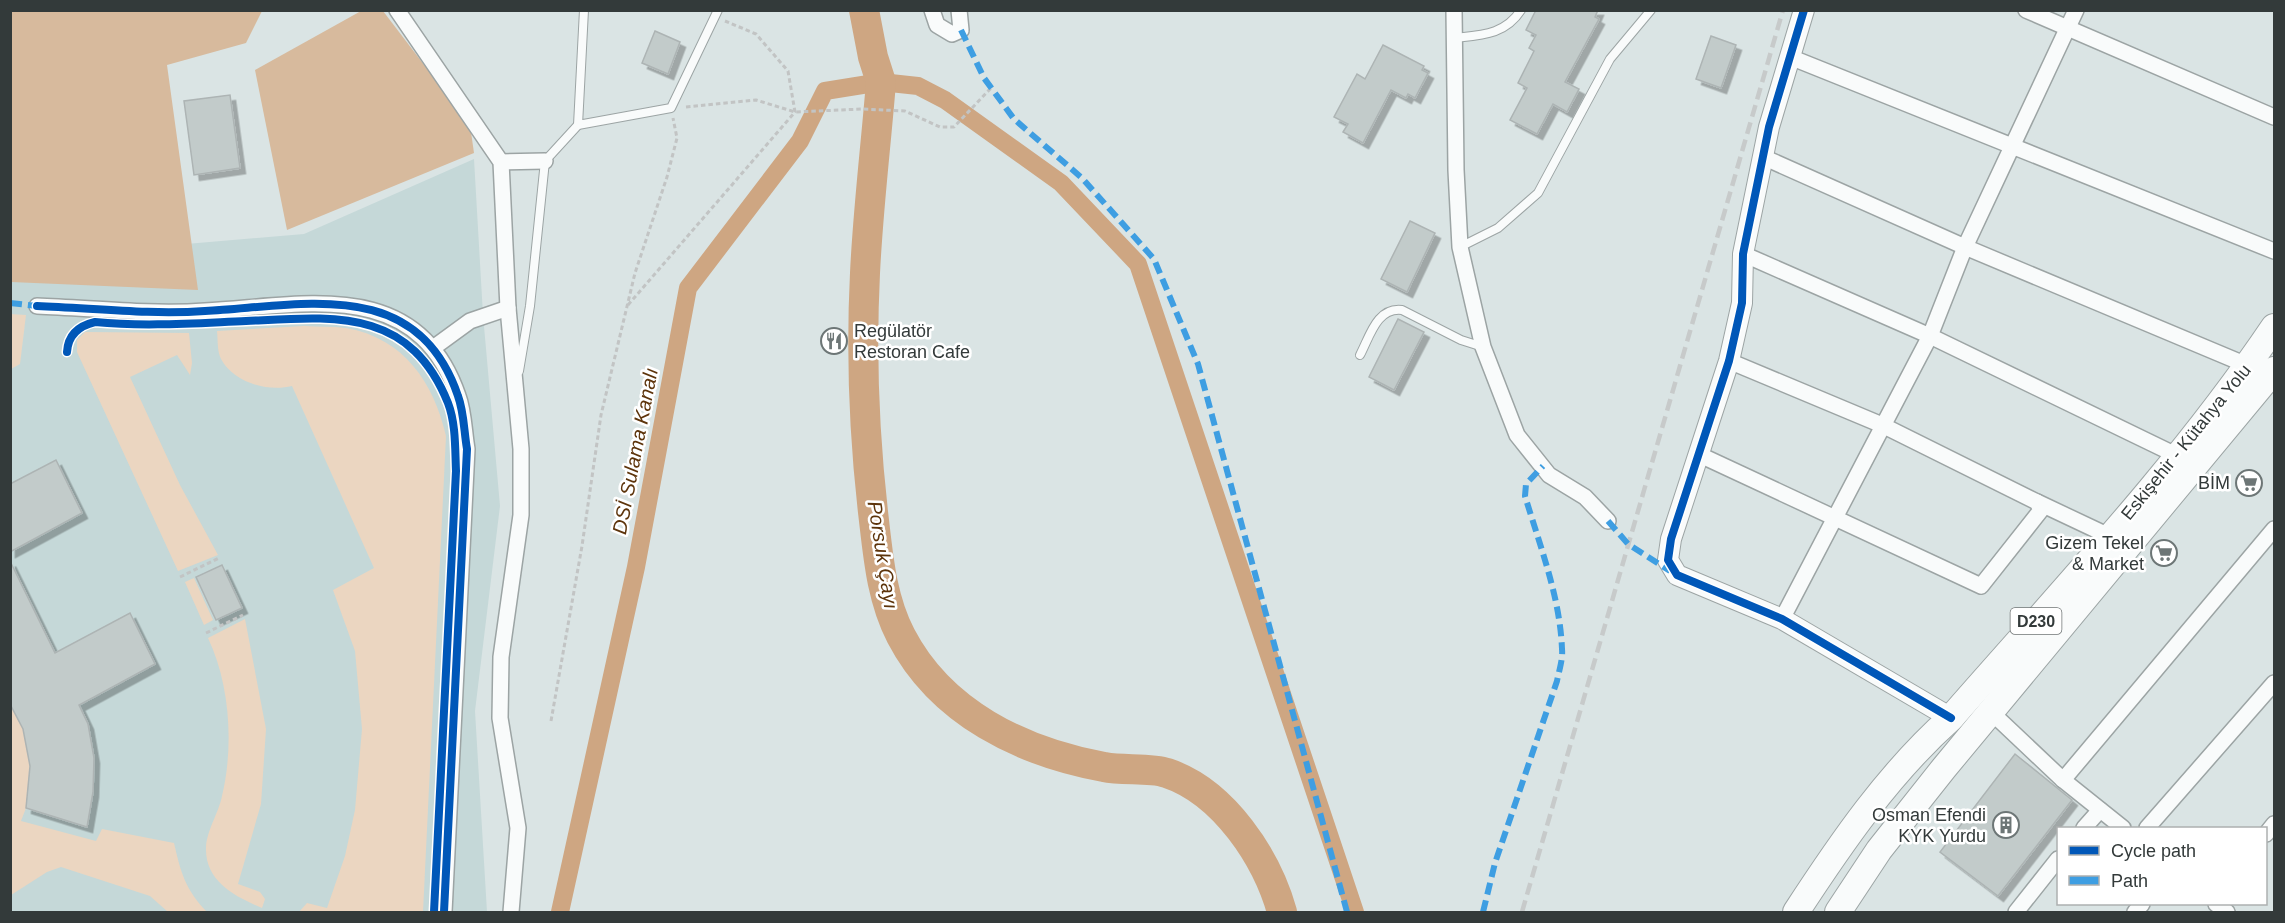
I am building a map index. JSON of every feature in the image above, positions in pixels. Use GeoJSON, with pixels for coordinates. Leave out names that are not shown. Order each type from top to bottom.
{"type":"FeatureCollection","features":[{"type":"Feature","properties":{"kind":"highway","name":"Eskişehir - Kütahya Yolu"},"geometry":{"type":"LineString","coordinates":[[1796,912],[1850,832],[1921,745],[1951,718],[2178,456],[2249,366],[2274,327]]}},
{"type":"Feature","properties":{"kind":"highway","name":"Eskişehir - Kütahya Yolu"},"geometry":{"type":"LineString","coordinates":[[1838,912],[1879,850],[2274,370]]}},
{"type":"Feature","properties":{"kind":"street"},"geometry":{"type":"LineString","coordinates":[[397,10],[501,162],[508,308],[521,449],[521,515],[501,657],[500,718],[518,828],[511,912]]}},
{"type":"Feature","properties":{"kind":"street"},"geometry":{"type":"LineString","coordinates":[[932,10],[937,25],[952,34],[961,30],[959,10]]}},
{"type":"Feature","properties":{"kind":"street"},"geometry":{"type":"LineString","coordinates":[[1454,10],[1460,247],[1483,347],[1516,435],[1549,475],[1585,496],[1608,521]]}},
{"type":"Feature","properties":{"kind":"street"},"geometry":{"type":"LineString","coordinates":[[1804,10],[1769,127],[1743,254],[1742,303],[1729,361],[1671,539],[1668,560],[1677,575],[1782,619],[1951,718]]}},
{"type":"Feature","properties":{"kind":"street"},"geometry":{"type":"LineString","coordinates":[[2026,10],[2274,117]]}},
{"type":"Feature","properties":{"kind":"street"},"geometry":{"type":"LineString","coordinates":[[1782,619],[1930,336],[1965,247],[2076,10]]}},
{"type":"Feature","properties":{"kind":"street"},"geometry":{"type":"LineString","coordinates":[[1790,57],[2012,144],[2274,251]]}},
{"type":"Feature","properties":{"kind":"street"},"geometry":{"type":"LineString","coordinates":[[1763,157],[1965,247],[2249,366]]}},
{"type":"Feature","properties":{"kind":"street"},"geometry":{"type":"LineString","coordinates":[[501,162],[545,161]]}},
{"type":"Feature","properties":{"kind":"street"},"geometry":{"type":"LineString","coordinates":[[1743,254],[1930,336],[2178,456]]}},
{"type":"Feature","properties":{"kind":"street"},"geometry":{"type":"LineString","coordinates":[[37,306],[202,312],[323,302],[356,305],[399,321],[433,348],[458,396],[467,449],[444,912]]}},
{"type":"Feature","properties":{"kind":"street"},"geometry":{"type":"LineString","coordinates":[[433,348],[470,321],[508,308]]}},
{"type":"Feature","properties":{"kind":"street"},"geometry":{"type":"LineString","coordinates":[[1729,361],[1882,425],[2109,536]]}},
{"type":"Feature","properties":{"kind":"street"},"geometry":{"type":"LineString","coordinates":[[1700,455],[1981,585],[2041,510],[2037,502]]}},
{"type":"Feature","properties":{"kind":"street"},"geometry":{"type":"LineString","coordinates":[[2063,780],[2274,529]]}},
{"type":"Feature","properties":{"kind":"street"},"geometry":{"type":"LineString","coordinates":[[2148,827],[2274,683]]}},
{"type":"Feature","properties":{"kind":"street"},"geometry":{"type":"LineString","coordinates":[[1991,712],[2063,780],[2122,827]]}},
{"type":"Feature","properties":{"kind":"street"},"geometry":{"type":"LineString","coordinates":[[2085,827],[2100,810]]}},
{"type":"Feature","properties":{"kind":"street"},"geometry":{"type":"LineString","coordinates":[[2016,912],[2057,861]]}},
{"type":"Feature","properties":{"kind":"lane"},"geometry":{"type":"LineString","coordinates":[[578,125],[584,10]]}},
{"type":"Feature","properties":{"kind":"lane"},"geometry":{"type":"LineString","coordinates":[[1454,38],[1498,31],[1507,26],[1521,10]]}},
{"type":"Feature","properties":{"kind":"lane"},"geometry":{"type":"LineString","coordinates":[[1460,247],[1498,228],[1538,193],[1610,59],[1651,10]]}},
{"type":"Feature","properties":{"kind":"lane"},"geometry":{"type":"LineString","coordinates":[[516,385],[530,306],[545,161],[578,125],[671,108],[716,14]]}},
{"type":"Feature","properties":{"kind":"lane"},"geometry":{"type":"LineString","coordinates":[[1360,355],[1380,316],[1395,309],[1402,310],[1461,340],[1483,347]]}},
{"type":"Feature","properties":{"kind":"path"},"geometry":{"type":"LineString","coordinates":[[716,14],[756,34],[788,71],[795,112]]}},
{"type":"Feature","properties":{"kind":"path"},"geometry":{"type":"LineString","coordinates":[[551,721],[582,546],[601,415],[627,307],[676,138],[671,108],[756,100],[795,112],[862,109],[905,111],[940,127],[954,127],[991,88]]}},
{"type":"Feature","properties":{"kind":"path"},"geometry":{"type":"LineString","coordinates":[[627,307],[795,112]]}},
{"type":"Feature","properties":{"kind":"path"},"geometry":{"type":"LineString","coordinates":[[180,577],[219,558]]}},
{"type":"Feature","properties":{"kind":"path"},"geometry":{"type":"LineString","coordinates":[[206,633],[243,615]]}},
{"type":"Feature","properties":{"kind":"shaded area"},"geometry":{"type":"Polygon","coordinates":[[[11,10],[262,11],[246,43],[167,65],[198,290],[11,282],[11,10]]]}},
{"type":"Feature","properties":{"kind":"shaded area"},"geometry":{"type":"Polygon","coordinates":[[[361,11],[383,11],[470,125],[474,153],[287,230],[255,70],[361,11]]]}},
{"type":"Feature","properties":{"kind":"shaded area"},"geometry":{"type":"Polygon","coordinates":[[[474,159],[483,315],[500,506],[475,711],[487,912],[11,912],[11,259],[304,234],[474,159]]]}},
{"type":"Feature","properties":{"kind":"shaded area"},"geometry":{"type":"Polygon","coordinates":[[[10,314],[26,315],[20,364],[11,369],[10,314]]]}},
{"type":"Feature","properties":{"kind":"shaded area"},"geometry":{"type":"Polygon","coordinates":[[[304,326],[341,327],[366,333],[400,353],[424,381],[441,417],[446,436],[423,912],[299,912],[307,903],[327,908],[345,856],[355,810],[362,729],[355,651],[333,590],[374,568],[292,386],[273,388],[252,384],[234,374],[221,359],[217,331],[304,326]]]}},
{"type":"Feature","properties":{"kind":"shaded area"},"geometry":{"type":"Polygon","coordinates":[[[85,332],[189,333],[192,363],[190,375],[177,355],[130,377],[180,485],[218,555],[178,571],[77,352],[77,340],[85,332]]]}},
{"type":"Feature","properties":{"kind":"shaded area"},"geometry":{"type":"Polygon","coordinates":[[[10,561],[55,653],[130,613],[155,664],[79,705],[89,735],[93,765],[92,796],[87,827],[26,808],[21,821],[96,841],[102,829],[174,843],[185,880],[207,912],[168,912],[150,896],[61,867],[47,872],[11,895],[10,561]]]}},
{"type":"Feature","properties":{"kind":"shaded area"},"geometry":{"type":"Polygon","coordinates":[[[194,578],[213,620],[204,625],[185,582],[194,578]]]}},
{"type":"Feature","properties":{"kind":"shaded area"},"geometry":{"type":"Polygon","coordinates":[[[245,619],[266,729],[261,804],[238,884],[260,892],[265,899],[262,908],[242,899],[216,879],[207,860],[206,848],[226,777],[229,736],[221,675],[208,638],[245,619]]]}},
{"type":"Feature","properties":{"kind":"building"},"geometry":{"type":"Polygon","coordinates":[[[1536,10],[1598,10],[1595,17],[1599,19],[1565,82],[1579,89],[1567,112],[1553,104],[1537,134],[1510,120],[1527,88],[1518,83],[1534,51],[1529,48],[1536,35],[1526,30],[1536,10]]]}},
{"type":"Feature","properties":{"kind":"building"},"geometry":{"type":"Polygon","coordinates":[[[655,31],[680,42],[668,74],[642,63],[655,31]]]}},
{"type":"Feature","properties":{"kind":"building"},"geometry":{"type":"Polygon","coordinates":[[[1711,36],[1736,45],[1721,88],[1696,79],[1711,36]]]}},
{"type":"Feature","properties":{"kind":"building"},"geometry":{"type":"Polygon","coordinates":[[[1383,45],[1424,66],[1422,70],[1428,73],[1415,98],[1408,94],[1406,98],[1391,90],[1363,143],[1343,132],[1348,124],[1334,117],[1357,74],[1365,79],[1383,45]]]}},
{"type":"Feature","properties":{"kind":"building"},"geometry":{"type":"Polygon","coordinates":[[[230,95],[240,168],[194,175],[184,101],[230,95]]]}},
{"type":"Feature","properties":{"kind":"building"},"geometry":{"type":"Polygon","coordinates":[[[1410,221],[1435,233],[1407,292],[1381,279],[1410,221]]]}},
{"type":"Feature","properties":{"kind":"building"},"geometry":{"type":"Polygon","coordinates":[[[1398,319],[1424,332],[1394,390],[1369,377],[1398,319]]]}},
{"type":"Feature","properties":{"kind":"building"},"geometry":{"type":"Polygon","coordinates":[[[56,460],[82,513],[10,552],[10,484],[56,460]]]}},
{"type":"Feature","properties":{"kind":"building"},"geometry":{"type":"Polygon","coordinates":[[[10,561],[55,653],[130,613],[155,664],[79,705],[88,724],[94,758],[93,792],[87,827],[26,808],[30,766],[23,729],[10,704],[10,561]]]}},
{"type":"Feature","properties":{"kind":"building"},"geometry":{"type":"Polygon","coordinates":[[[222,565],[242,608],[216,620],[196,577],[222,565]]]}},
{"type":"Feature","properties":{"kind":"building","name":"Osman Efendi KYK Yurdu"},"geometry":{"type":"Polygon","coordinates":[[[2015,754],[2072,800],[1998,896],[1940,852],[2015,754]]]}},
{"type":"Feature","properties":{"kind":"waterway","name":"Porsuk Çayı"},"geometry":{"type":"LineString","coordinates":[[864,10],[873,57],[881,82],[865,273],[863,333],[865,423],[879,560],[894,621],[918,663],[938,687],[987,725],[1043,751],[1073,760],[1111,768],[1167,773],[1188,782],[1207,795],[1240,829],[1254,849],[1266,870],[1282,912]]}},
{"type":"Feature","properties":{"kind":"waterway","name":"DSİ Sulama Kanalı"},"geometry":{"type":"LineString","coordinates":[[560,912],[636,567],[688,288],[800,141],[825,91],[881,82],[918,86],[945,100],[1061,183],[1138,264],[1355,912]]}},
{"type":"Feature","properties":{"kind":"railway"},"geometry":{"type":"LineString","coordinates":[[1522,912],[1783,10]]}},
{"type":"Feature","properties":{"kind":"marked path"},"geometry":{"type":"LineString","coordinates":[[961,30],[984,78],[1014,119],[1082,178],[1154,259],[1198,364],[1347,912]]}},
{"type":"Feature","properties":{"kind":"marked path"},"geometry":{"type":"LineString","coordinates":[[10,303],[37,306]]}},
{"type":"Feature","properties":{"kind":"marked path"},"geometry":{"type":"LineString","coordinates":[[1483,912],[1495,863],[1557,681],[1561,661],[1560,630],[1553,591],[1525,496],[1526,484],[1543,466]]}},
{"type":"Feature","properties":{"kind":"marked path"},"geometry":{"type":"LineString","coordinates":[[1608,521],[1628,544],[1670,571]]}},
{"type":"Feature","properties":{"kind":"cycle path"},"geometry":{"type":"LineString","coordinates":[[1804,10],[1769,127],[1743,254],[1742,303],[1729,361],[1671,539],[1668,560],[1677,575],[1782,619],[1951,718]]}},
{"type":"Feature","properties":{"kind":"cycle path"},"geometry":{"type":"LineString","coordinates":[[37,306],[163,312],[280,305],[352,306],[386,315],[415,331],[439,357],[460,402],[467,449],[444,912]]}},
{"type":"Feature","properties":{"kind":"cycle path"},"geometry":{"type":"LineString","coordinates":[[67,352],[69,341],[75,332],[95,322],[190,324],[308,318],[365,324],[390,333],[412,349],[432,371],[451,411],[455,437],[456,471],[434,912]]}},
{"type":"Feature","properties":{"kind":"place","name":"Regülatör Restoran Cafe"},"geometry":{"type":"Point","coordinates":[834,341]}},
{"type":"Feature","properties":{"kind":"place","name":"BİM"},"geometry":{"type":"Point","coordinates":[2249,483]}},
{"type":"Feature","properties":{"kind":"place","name":"Gizem Tekel & Market"},"geometry":{"type":"Point","coordinates":[2164,553]}},
{"type":"Feature","properties":{"kind":"place","name":"Osman Efendi KYK Yurdu"},"geometry":{"type":"Point","coordinates":[2006,825]}}]}
